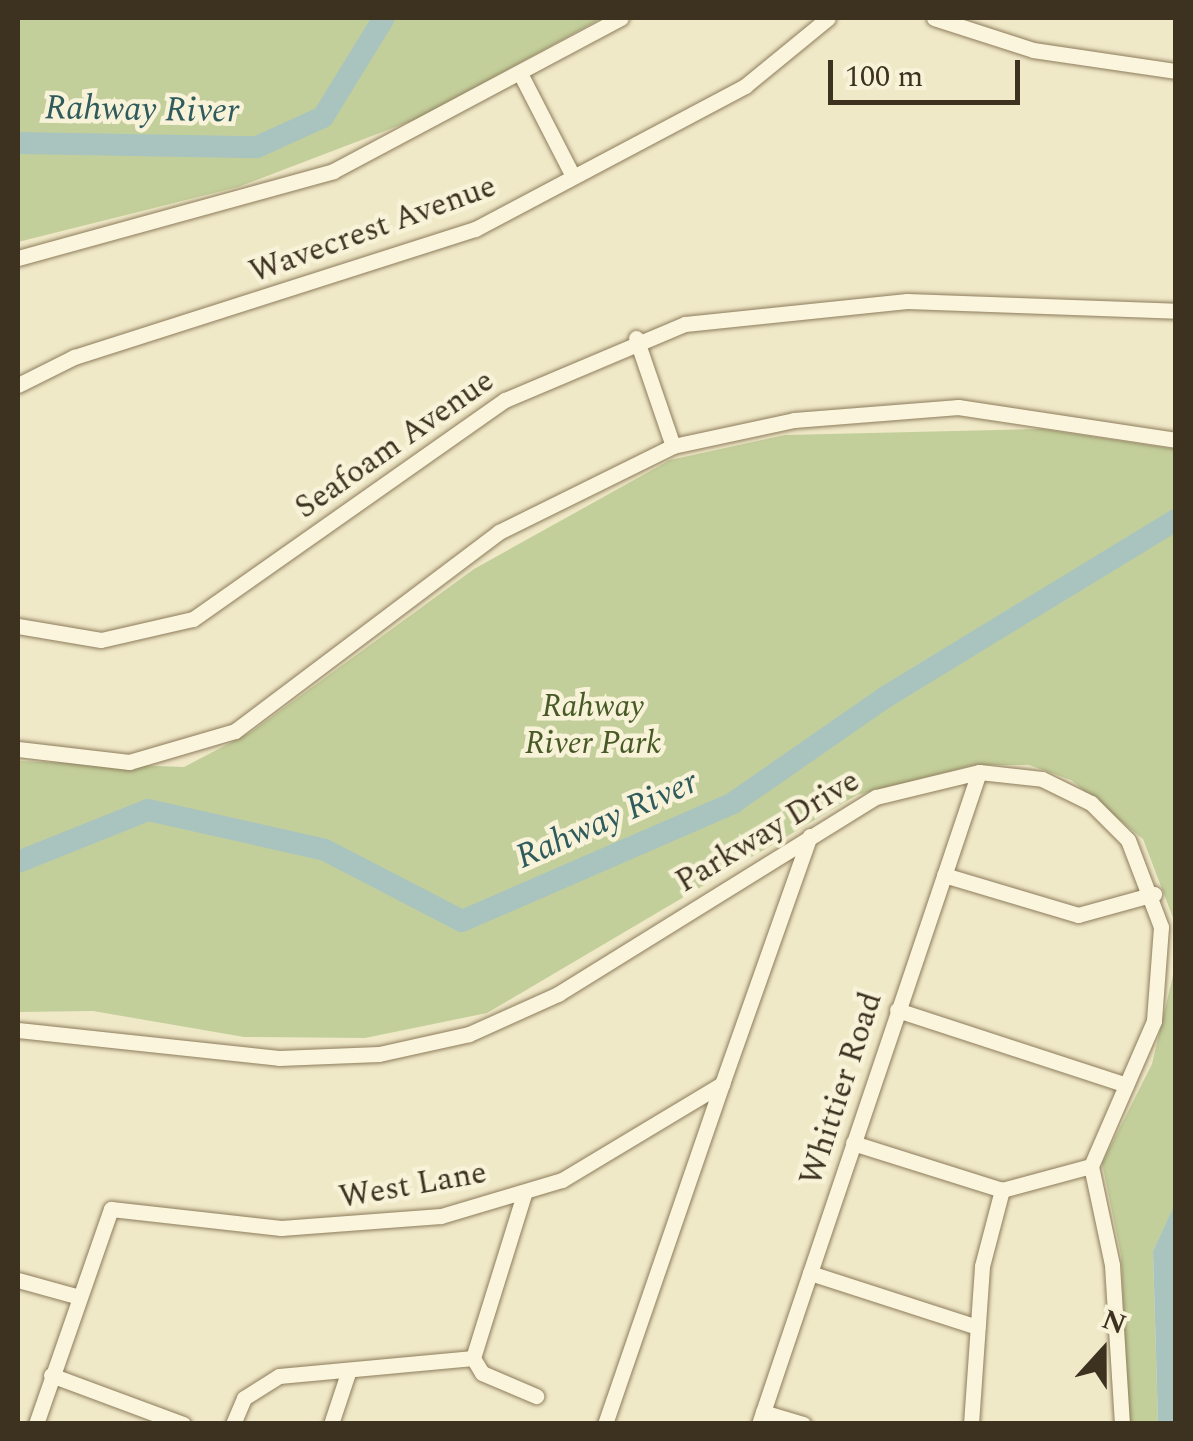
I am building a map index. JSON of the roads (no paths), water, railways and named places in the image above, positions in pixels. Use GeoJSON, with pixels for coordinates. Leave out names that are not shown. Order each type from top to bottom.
{"type":"FeatureCollection","features":[{"type":"Feature","properties":{"kind":"street"},"geometry":{"type":"LineString","coordinates":[[18,258],[276,192],[521,75],[622,18]]}},
{"type":"Feature","properties":{"kind":"street","name":"Wavecrest Avenue"},"geometry":{"type":"LineString","coordinates":[[18,384],[74,357],[475,229],[745,86],[828,18]]}},
{"type":"Feature","properties":{"kind":"street"},"geometry":{"type":"LineString","coordinates":[[934,18],[1032,50],[1176,71]]}},
{"type":"Feature","properties":{"kind":"street"},"geometry":{"type":"LineString","coordinates":[[521,75],[573,176]]}},
{"type":"Feature","properties":{"kind":"street","name":"Seafoam Avenue"},"geometry":{"type":"LineString","coordinates":[[18,626],[100,640],[193,618],[434,444],[636,338],[739,311],[823,304],[1176,312]]}},
{"type":"Feature","properties":{"kind":"street"},"geometry":{"type":"LineString","coordinates":[[636,338],[673,446]]}},
{"type":"Feature","properties":{"kind":"street"},"geometry":{"type":"LineString","coordinates":[[18,748],[128,762],[235,731],[498,532],[673,446],[794,420],[958,407],[1176,440]]}},
{"type":"Feature","properties":{"kind":"street","name":"Parkway Drive"},"geometry":{"type":"LineString","coordinates":[[18,1030],[279,1058],[379,1054],[469,1034],[558,994],[876,798],[980,772],[1042,780],[1091,802],[1128,840],[1154,894],[1159,997],[1091,1166]]}},
{"type":"Feature","properties":{"kind":"street","name":"Whittier Road"},"geometry":{"type":"LineString","coordinates":[[762,1418],[980,772]]}},
{"type":"Feature","properties":{"kind":"street"},"geometry":{"type":"LineString","coordinates":[[605,1424],[810,836]]}},
{"type":"Feature","properties":{"kind":"street"},"geometry":{"type":"LineString","coordinates":[[944,875],[1078,915],[1154,894]]}},
{"type":"Feature","properties":{"kind":"street"},"geometry":{"type":"LineString","coordinates":[[897,1010],[1126,1085]]}},
{"type":"Feature","properties":{"kind":"street","name":"West Lane"},"geometry":{"type":"LineString","coordinates":[[36,1424],[76,1296],[111,1209],[333,1228],[441,1216],[524,1194],[624,1148],[722,1084]]}},
{"type":"Feature","properties":{"kind":"street"},"geometry":{"type":"LineString","coordinates":[[853,1143],[1002,1190],[1091,1166],[1112,1265],[1122,1424]]}},
{"type":"Feature","properties":{"kind":"street"},"geometry":{"type":"LineString","coordinates":[[972,1424],[978,1328],[1002,1190]]}},
{"type":"Feature","properties":{"kind":"street"},"geometry":{"type":"LineString","coordinates":[[524,1194],[473,1358],[482,1373],[536,1396]]}},
{"type":"Feature","properties":{"kind":"street"},"geometry":{"type":"LineString","coordinates":[[810,1273],[978,1328]]}},
{"type":"Feature","properties":{"kind":"street"},"geometry":{"type":"LineString","coordinates":[[18,1280],[76,1296]]}},
{"type":"Feature","properties":{"kind":"street"},"geometry":{"type":"LineString","coordinates":[[233,1424],[244,1398],[279,1376],[473,1358]]}},
{"type":"Feature","properties":{"kind":"street"},"geometry":{"type":"LineString","coordinates":[[331,1424],[350,1370]]}},
{"type":"Feature","properties":{"kind":"street"},"geometry":{"type":"LineString","coordinates":[[52,1375],[183,1424]]}},
{"type":"Feature","properties":{"kind":"street"},"geometry":{"type":"LineString","coordinates":[[762,1418],[803,1424]]}},
{"type":"Feature","properties":{"kind":"water"},"geometry":{"type":"Polygon","coordinates":[[[1175,1204],[1175,1423],[1158,1423],[1153,1251],[1175,1204]]]}},
{"type":"Feature","properties":{"kind":"waterway","name":"Rahway River"},"geometry":{"type":"LineString","coordinates":[[18,143],[257,147],[323,117],[384,18]]}},
{"type":"Feature","properties":{"kind":"waterway","name":"Rahway River"},"geometry":{"type":"LineString","coordinates":[[18,862],[148,810],[325,850],[462,921],[733,803],[884,698],[1176,520]]}},
{"type":"Feature","properties":{"kind":"park label","name":"Rahway River Park"},"geometry":{"type":"Point","coordinates":[593,726]}}]}
